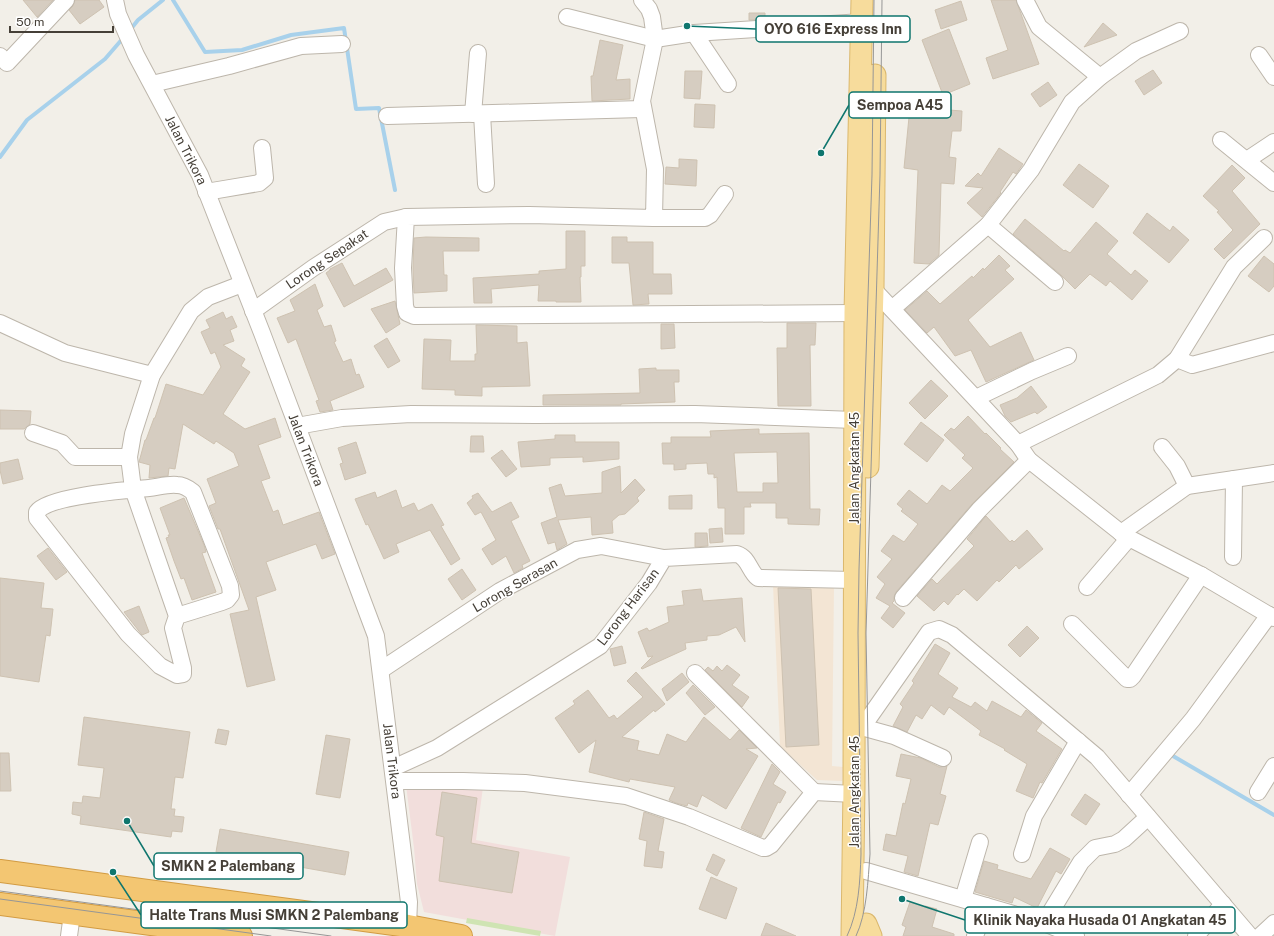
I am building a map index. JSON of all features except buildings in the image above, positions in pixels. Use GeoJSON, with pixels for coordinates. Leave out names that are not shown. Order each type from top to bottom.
{"type":"FeatureCollection","features":[{"type":"Feature","properties":{"kind":"highway"},"geometry":{"type":"LineString","coordinates":[[0,871],[408,926],[461,936]]}},
{"type":"Feature","properties":{"kind":"highway"},"geometry":{"type":"LineString","coordinates":[[28,907],[34,876]]}},
{"type":"Feature","properties":{"kind":"highway"},"geometry":{"type":"LineString","coordinates":[[0,904],[241,936]]}},
{"type":"Feature","properties":{"kind":"main road","name":"Jalan Angkatan 45"},"geometry":{"type":"LineString","coordinates":[[862,0],[855,313],[854,794],[864,933]]}},
{"type":"Feature","properties":{"kind":"main road","name":"Jalan Angkatan 45"},"geometry":{"type":"LineString","coordinates":[[864,933],[866,871],[869,423],[873,289],[876,0]]}},
{"type":"Feature","properties":{"kind":"street"},"geometry":{"type":"LineString","coordinates":[[2,63],[66,0]]}},
{"type":"Feature","properties":{"kind":"street","name":"Jalan Trikora"},"geometry":{"type":"LineString","coordinates":[[115,0],[118,14],[130,40],[200,175],[376,636],[409,902],[408,926]]}},
{"type":"Feature","properties":{"kind":"street"},"geometry":{"type":"LineString","coordinates":[[642,0],[649,9],[652,17],[655,39],[642,101],[642,109],[655,169],[654,218]]}},
{"type":"Feature","properties":{"kind":"street"},"geometry":{"type":"LineString","coordinates":[[1025,0],[1039,27],[1100,77]]}},
{"type":"Feature","properties":{"kind":"street"},"geometry":{"type":"LineString","coordinates":[[566,17],[655,39],[694,33],[862,22]]}},
{"type":"Feature","properties":{"kind":"street"},"geometry":{"type":"LineString","coordinates":[[892,309],[988,225],[1031,170],[1072,102],[1100,77],[1136,51],[1180,31]]}},
{"type":"Feature","properties":{"kind":"street"},"geometry":{"type":"LineString","coordinates":[[694,33],[728,84]]}},
{"type":"Feature","properties":{"kind":"street"},"geometry":{"type":"LineString","coordinates":[[152,84],[229,66],[301,46],[342,44]]}},
{"type":"Feature","properties":{"kind":"street"},"geometry":{"type":"LineString","coordinates":[[478,53],[477,114],[486,184]]}},
{"type":"Feature","properties":{"kind":"street"},"geometry":{"type":"LineString","coordinates":[[1259,55],[1274,77]]}},
{"type":"Feature","properties":{"kind":"street"},"geometry":{"type":"LineString","coordinates":[[387,116],[642,109]]}},
{"type":"Feature","properties":{"kind":"street"},"geometry":{"type":"LineString","coordinates":[[1221,140],[1274,183]]}},
{"type":"Feature","properties":{"kind":"street"},"geometry":{"type":"LineString","coordinates":[[1247,160],[1274,142]]}},
{"type":"Feature","properties":{"kind":"street"},"geometry":{"type":"LineString","coordinates":[[206,192],[259,183],[263,181],[265,178],[262,148]]}},
{"type":"Feature","properties":{"kind":"street","name":"Lorong Sepakat"},"geometry":{"type":"LineString","coordinates":[[253,311],[313,268],[384,222],[406,217],[529,215],[705,218],[710,215],[725,194]]}},
{"type":"Feature","properties":{"kind":"street"},"geometry":{"type":"LineString","coordinates":[[406,217],[403,268],[405,306],[407,313],[414,316],[855,313]]}},
{"type":"Feature","properties":{"kind":"street"},"geometry":{"type":"LineString","coordinates":[[988,225],[1055,282]]}},
{"type":"Feature","properties":{"kind":"street"},"geometry":{"type":"LineString","coordinates":[[1018,444],[1158,375],[1177,359],[1234,267],[1264,238]]}},
{"type":"Feature","properties":{"kind":"street"},"geometry":{"type":"LineString","coordinates":[[176,616],[227,600],[231,595],[230,586],[193,492],[186,487],[177,485],[133,489],[88,494],[51,504],[38,510],[37,512],[37,518],[128,634],[160,666],[177,676],[183,674],[183,668],[173,628],[176,616],[133,489],[129,457],[133,434],[152,375],[191,311],[208,297],[242,284]]}},
{"type":"Feature","properties":{"kind":"street"},"geometry":{"type":"LineString","coordinates":[[873,289],[976,398],[1018,444],[1030,460],[1125,535],[1201,575],[1271,616],[1193,719],[1129,795]]}},
{"type":"Feature","properties":{"kind":"street"},"geometry":{"type":"LineString","coordinates":[[0,323],[65,353],[152,375]]}},
{"type":"Feature","properties":{"kind":"street"},"geometry":{"type":"LineString","coordinates":[[1177,359],[1192,365],[1274,343]]}},
{"type":"Feature","properties":{"kind":"street"},"geometry":{"type":"LineString","coordinates":[[976,398],[1032,371],[1068,356]]}},
{"type":"Feature","properties":{"kind":"street"},"geometry":{"type":"LineString","coordinates":[[297,426],[342,418],[411,414],[695,414],[854,420]]}},
{"type":"Feature","properties":{"kind":"street"},"geometry":{"type":"LineString","coordinates":[[33,433],[62,443],[75,457],[129,457]]}},
{"type":"Feature","properties":{"kind":"street"},"geometry":{"type":"LineString","coordinates":[[1162,447],[1177,466],[1187,486]]}},
{"type":"Feature","properties":{"kind":"street"},"geometry":{"type":"LineString","coordinates":[[903,598],[979,510],[1030,460]]}},
{"type":"Feature","properties":{"kind":"street"},"geometry":{"type":"LineString","coordinates":[[1087,587],[1125,535],[1187,486],[1274,473]]}},
{"type":"Feature","properties":{"kind":"street"},"geometry":{"type":"LineString","coordinates":[[1233,557],[1234,479]]}},
{"type":"Feature","properties":{"kind":"street","name":"Lorong Serasan"},"geometry":{"type":"LineString","coordinates":[[381,670],[500,591],[577,550],[601,546],[664,558]]}},
{"type":"Feature","properties":{"kind":"street","name":"Lorong Harisan"},"geometry":{"type":"LineString","coordinates":[[394,775],[600,646],[649,583],[664,558],[737,554],[746,560],[754,575],[758,578],[854,580]]}},
{"type":"Feature","properties":{"kind":"street"},"geometry":{"type":"LineString","coordinates":[[1072,624],[1127,679],[1130,679],[1201,575]]}},
{"type":"Feature","properties":{"kind":"street"},"geometry":{"type":"LineString","coordinates":[[943,758],[866,725],[930,632],[939,629],[952,635],[1097,757],[1250,936]]}},
{"type":"Feature","properties":{"kind":"street"},"geometry":{"type":"LineString","coordinates":[[695,672],[814,792],[854,794]]}},
{"type":"Feature","properties":{"kind":"street"},"geometry":{"type":"LineString","coordinates":[[1022,854],[1034,816],[1078,741]]}},
{"type":"Feature","properties":{"kind":"street"},"geometry":{"type":"LineString","coordinates":[[1258,792],[1274,766]]}},
{"type":"Feature","properties":{"kind":"street"},"geometry":{"type":"LineString","coordinates":[[394,775],[463,781],[525,784],[626,796],[689,817],[763,848],[771,845],[814,792]]}},
{"type":"Feature","properties":{"kind":"street"},"geometry":{"type":"LineString","coordinates":[[1044,923],[1081,862],[1088,854],[1095,848],[1115,844],[1124,839],[1148,817]]}},
{"type":"Feature","properties":{"kind":"street"},"geometry":{"type":"LineString","coordinates":[[962,899],[980,842]]}},
{"type":"Feature","properties":{"kind":"street"},"geometry":{"type":"LineString","coordinates":[[866,871],[1044,923],[1076,936]]}},
{"type":"Feature","properties":{"kind":"street"},"geometry":{"type":"LineString","coordinates":[[1196,936],[1223,904]]}},
{"type":"Feature","properties":{"kind":"street"},"geometry":{"type":"LineString","coordinates":[[975,936],[986,906]]}},
{"type":"Feature","properties":{"kind":"street"},"geometry":{"type":"LineString","coordinates":[[69,936],[72,914]]}},
{"type":"Feature","properties":{"kind":"street"},"geometry":{"type":"LineString","coordinates":[[1260,936],[1274,923]]}},
{"type":"Feature","properties":{"kind":"shaded area"},"geometry":{"type":"Polygon","coordinates":[[[773,585],[834,586],[832,766],[843,767],[842,781],[817,780],[780,745],[773,585]]]}},
{"type":"Feature","properties":{"kind":"shaded area"},"geometry":{"type":"Polygon","coordinates":[[[406,785],[483,787],[476,840],[570,857],[555,936],[424,912],[417,884],[406,785]]]}},
{"type":"Feature","properties":{"kind":"green space"},"geometry":{"type":"Polygon","coordinates":[[[467,918],[541,931],[540,936],[466,923],[467,918]]]}},
{"type":"Feature","properties":{"kind":"waterway"},"geometry":{"type":"LineString","coordinates":[[130,30],[138,20],[163,0]]}},
{"type":"Feature","properties":{"kind":"waterway"},"geometry":{"type":"LineString","coordinates":[[173,0],[205,52],[242,50],[291,35],[344,28],[356,109],[379,108],[395,190]]}},
{"type":"Feature","properties":{"kind":"waterway"},"geometry":{"type":"LineString","coordinates":[[0,157],[27,120],[105,59],[124,37]]}},
{"type":"Feature","properties":{"kind":"waterway"},"geometry":{"type":"LineString","coordinates":[[1173,756],[1274,815]]}},
{"type":"Feature","properties":{"kind":"tram line"},"geometry":{"type":"LineString","coordinates":[[847,936],[856,906],[861,854],[858,633],[872,175],[874,0]]}},
{"type":"Feature","properties":{"kind":"tram line"},"geometry":{"type":"LineString","coordinates":[[856,936],[865,907],[870,854],[866,633],[880,175],[882,0]]}},
{"type":"Feature","properties":{"kind":"tram line"},"geometry":{"type":"LineString","coordinates":[[0,891],[331,936]]}},
{"type":"Feature","properties":{"kind":"tram line"},"geometry":{"type":"LineString","coordinates":[[0,899],[271,936]]}},
{"type":"Feature","properties":{"kind":"place","name":"OYO 616 Express Inn"},"geometry":{"type":"Point","coordinates":[687,26]}},
{"type":"Feature","properties":{"kind":"place","name":"Sempoa A45"},"geometry":{"type":"Point","coordinates":[821,153]}},
{"type":"Feature","properties":{"kind":"place","name":"SMKN 2 Palembang"},"geometry":{"type":"Point","coordinates":[127,821]}},
{"type":"Feature","properties":{"kind":"place","name":"Halte Trans Musi SMKN 2 Palembang"},"geometry":{"type":"Point","coordinates":[113,872]}},
{"type":"Feature","properties":{"kind":"place","name":"Klinik Nayaka Husada 01 Angkatan 45"},"geometry":{"type":"Point","coordinates":[902,899]}}]}
